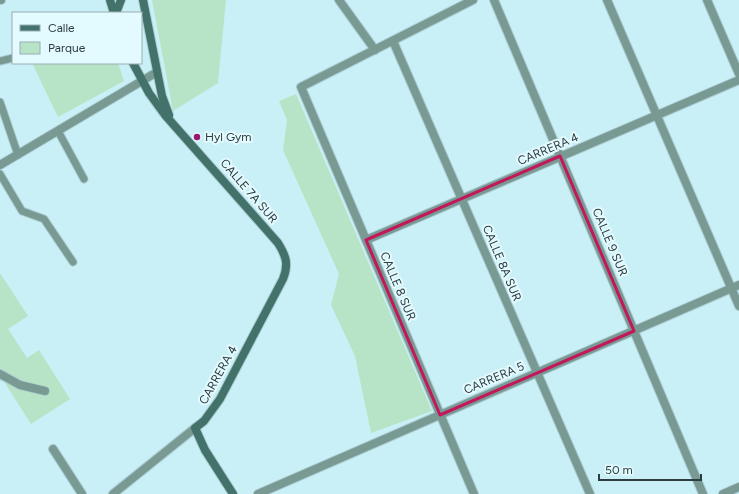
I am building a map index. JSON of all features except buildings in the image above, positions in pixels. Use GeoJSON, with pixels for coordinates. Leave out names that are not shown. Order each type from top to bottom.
{"type":"FeatureCollection","features":[{"type":"Feature","properties":{"kind":"street"},"geometry":{"type":"LineString","coordinates":[[110,0],[115,12]]}},
{"type":"Feature","properties":{"kind":"street"},"geometry":{"type":"LineString","coordinates":[[115,12],[120,0]]}},
{"type":"Feature","properties":{"kind":"street"},"geometry":{"type":"LineString","coordinates":[[339,0],[375,50],[474,0]]}},
{"type":"Feature","properties":{"kind":"street","name":"CALLE 9 SUR"},"geometry":{"type":"LineString","coordinates":[[494,0],[703,494]]}},
{"type":"Feature","properties":{"kind":"street"},"geometry":{"type":"LineString","coordinates":[[607,0],[656,115],[735,287],[739,306]]}},
{"type":"Feature","properties":{"kind":"street"},"geometry":{"type":"LineString","coordinates":[[707,0],[739,74]]}},
{"type":"Feature","properties":{"kind":"street","name":"CALLE 7A SUR"},"geometry":{"type":"LineString","coordinates":[[143,2],[165,107],[174,127]]}},
{"type":"Feature","properties":{"kind":"street","name":"CALLE 8A SUR"},"geometry":{"type":"LineString","coordinates":[[393,41],[590,494]]}},
{"type":"Feature","properties":{"kind":"street","name":"CALLE 8 SUR"},"geometry":{"type":"LineString","coordinates":[[375,50],[301,88],[474,494]]}},
{"type":"Feature","properties":{"kind":"street","name":"CALLE 7A SUR"},"geometry":{"type":"LineString","coordinates":[[134,64],[156,103],[174,127],[278,243],[286,256]]}},
{"type":"Feature","properties":{"kind":"street"},"geometry":{"type":"LineString","coordinates":[[0,165],[157,72]]}},
{"type":"Feature","properties":{"kind":"street","name":"CARRERA 4"},"geometry":{"type":"LineString","coordinates":[[366,240],[739,80]]}},
{"type":"Feature","properties":{"kind":"street","name":"CARRERA 4"},"geometry":{"type":"LineString","coordinates":[[113,494],[204,421],[220,399],[286,272],[286,256]]}},
{"type":"Feature","properties":{"kind":"street","name":"CARRERA 5"},"geometry":{"type":"LineString","coordinates":[[258,494],[735,287]]}},
{"type":"Feature","properties":{"kind":"street"},"geometry":{"type":"LineString","coordinates":[[0,374],[20,385],[45,391]]}},
{"type":"Feature","properties":{"kind":"street"},"geometry":{"type":"LineString","coordinates":[[195,428],[206,450],[233,494]]}},
{"type":"Feature","properties":{"kind":"street"},"geometry":{"type":"LineString","coordinates":[[53,449],[82,494]]}},
{"type":"Feature","properties":{"kind":"street"},"geometry":{"type":"LineString","coordinates":[[723,494],[739,487]]}},
{"type":"Feature","properties":{"kind":"lane"},"geometry":{"type":"LineString","coordinates":[[0,61],[12,58]]}},
{"type":"Feature","properties":{"kind":"lane"},"geometry":{"type":"LineString","coordinates":[[0,102],[18,155]]}},
{"type":"Feature","properties":{"kind":"lane"},"geometry":{"type":"LineString","coordinates":[[58,131],[84,179]]}},
{"type":"Feature","properties":{"kind":"lane"},"geometry":{"type":"LineString","coordinates":[[0,174],[22,211],[44,219],[73,262]]}},
{"type":"Feature","properties":{"kind":"highlighted area"},"geometry":{"type":"Polygon","coordinates":[[[560,156],[634,331],[440,415],[366,240],[560,156]]]}},
{"type":"Feature","properties":{"kind":"green space"},"geometry":{"type":"Polygon","coordinates":[[[152,0],[226,0],[218,83],[173,111],[152,0]]]}},
{"type":"Feature","properties":{"kind":"green space"},"geometry":{"type":"Polygon","coordinates":[[[32,64],[118,64],[124,81],[58,117],[32,64]]]}},
{"type":"Feature","properties":{"kind":"green space"},"geometry":{"type":"Polygon","coordinates":[[[296,94],[432,411],[371,433],[355,356],[331,305],[339,274],[283,150],[287,120],[279,101],[296,94]]]}},
{"type":"Feature","properties":{"kind":"green space"},"geometry":{"type":"Polygon","coordinates":[[[0,273],[28,316],[8,329],[27,358],[39,350],[70,399],[31,424],[3,380],[0,381],[0,273]]]}},
{"type":"Feature","properties":{"kind":"place","name":"Hyl Gym"},"geometry":{"type":"Point","coordinates":[197,137]}}]}
